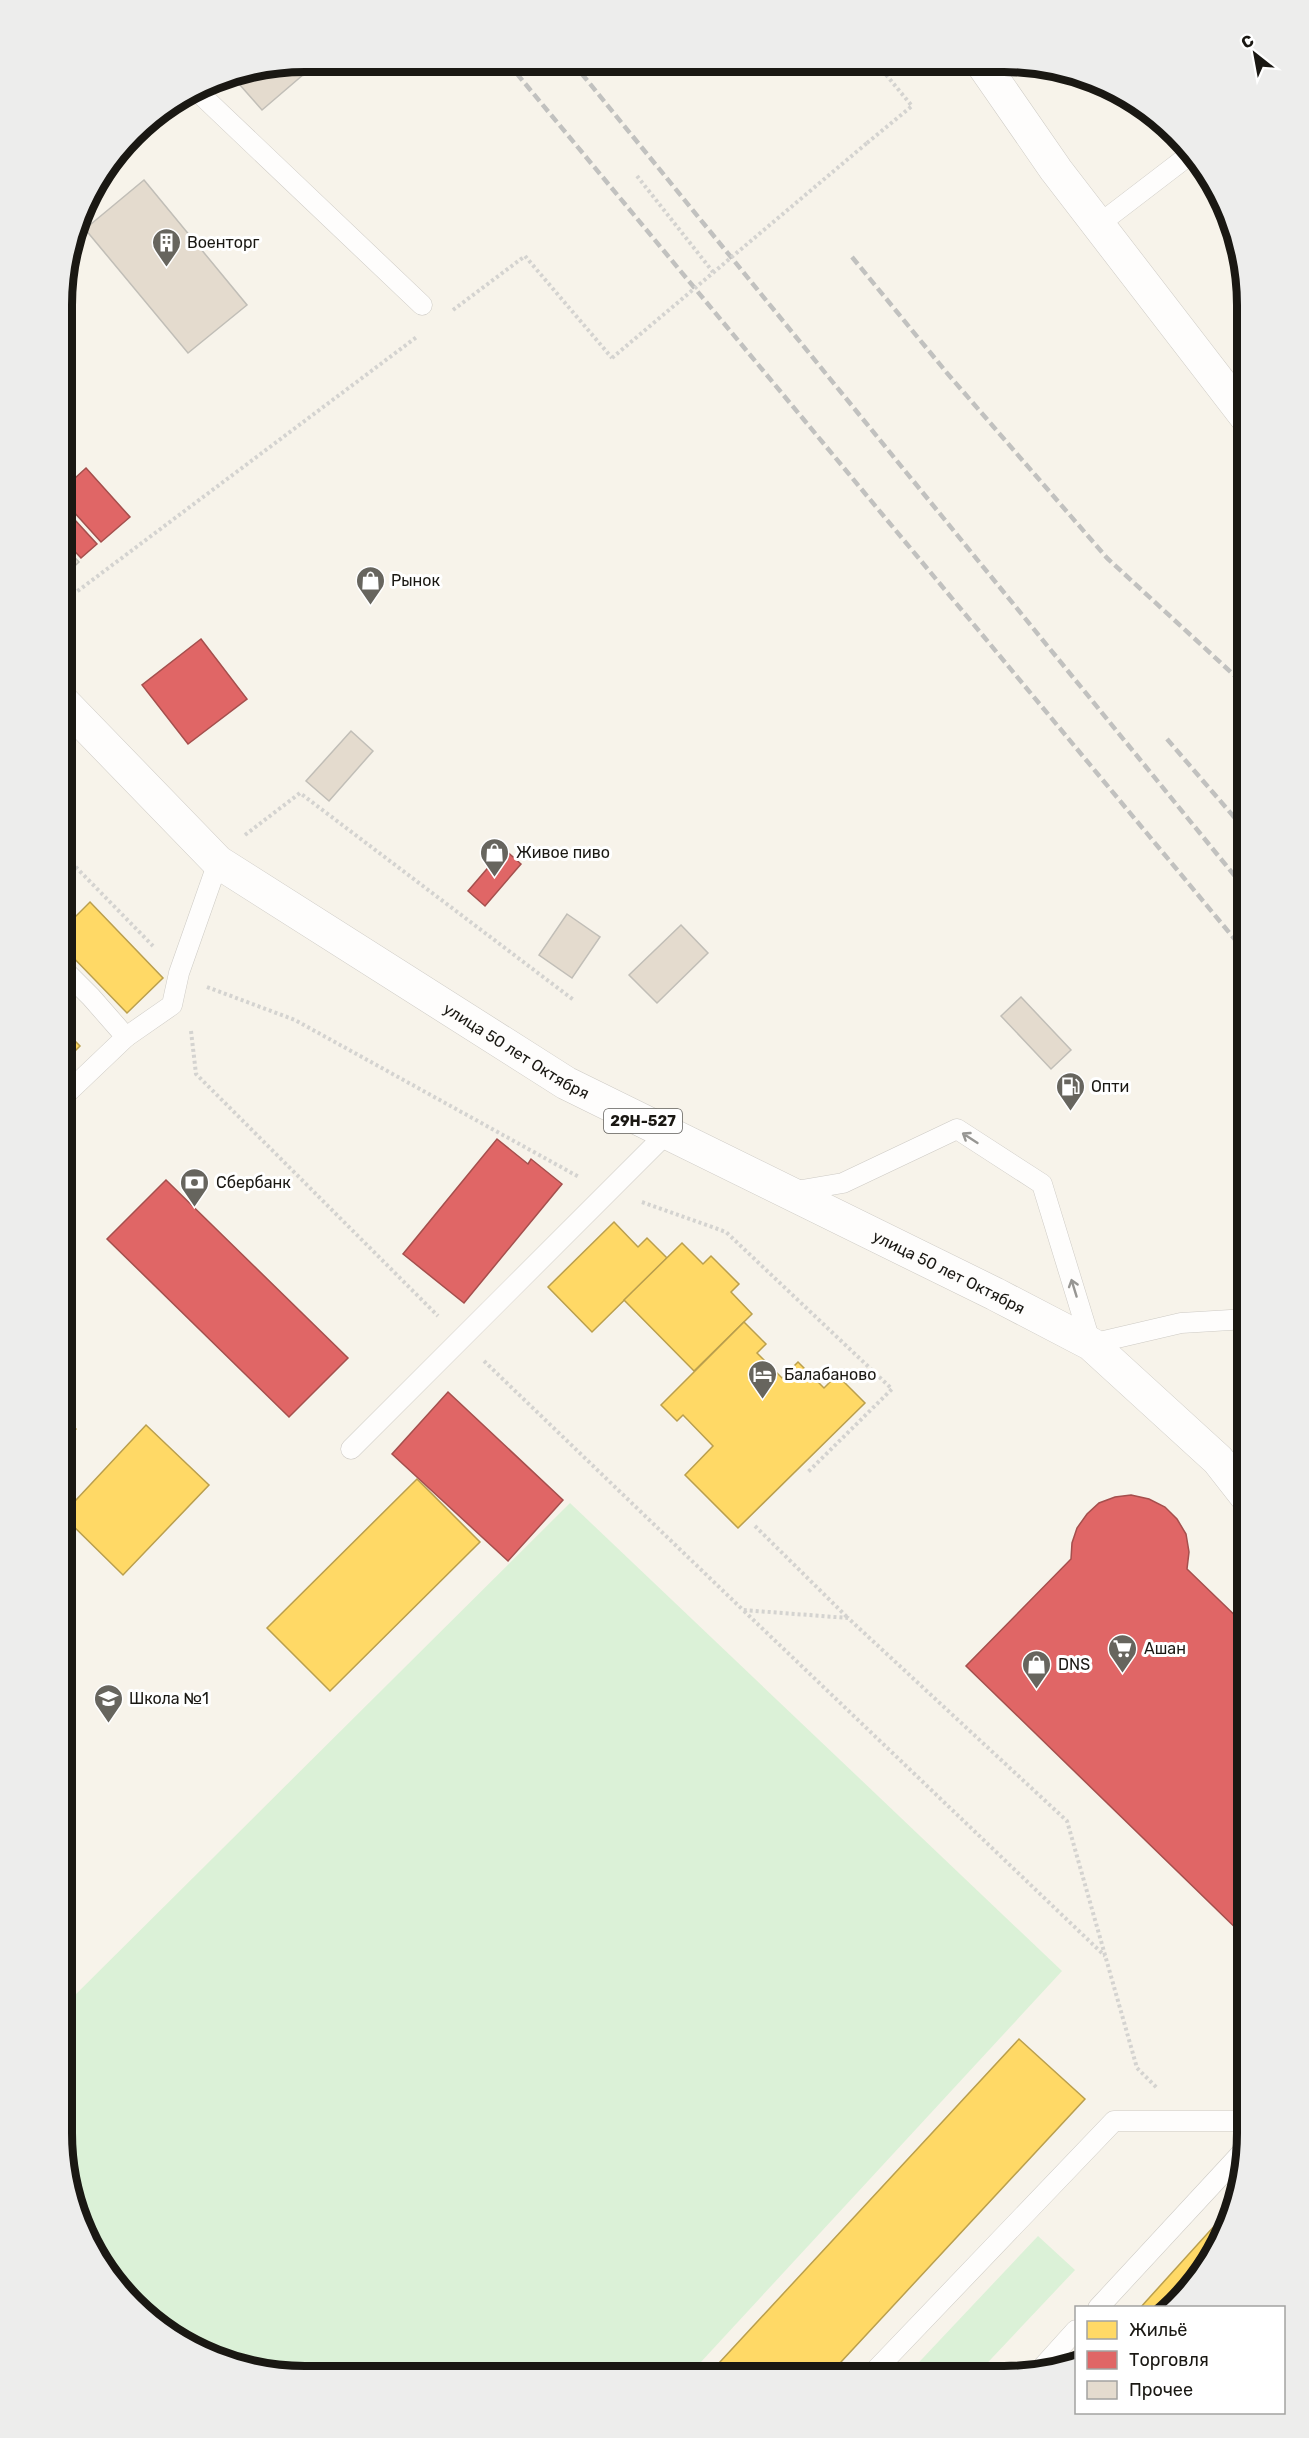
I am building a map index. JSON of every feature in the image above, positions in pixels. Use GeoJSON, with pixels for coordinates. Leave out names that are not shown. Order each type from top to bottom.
{"type":"FeatureCollection","features":[{"type":"Feature","properties":{"kind":"main road"},"geometry":{"type":"LineString","coordinates":[[988,72],[1056,170],[1237,405]]}},
{"type":"Feature","properties":{"kind":"main road","name":"улица 50 лет Октября"},"geometry":{"type":"LineString","coordinates":[[72,711],[218,862],[566,1083],[995,1294],[1091,1344],[1218,1460],[1237,1484]]}},
{"type":"Feature","properties":{"kind":"lane"},"geometry":{"type":"LineString","coordinates":[[202,96],[422,305]]}},
{"type":"Feature","properties":{"kind":"lane"},"geometry":{"type":"LineString","coordinates":[[1098,225],[1185,158]]}},
{"type":"Feature","properties":{"kind":"lane"},"geometry":{"type":"LineString","coordinates":[[72,1088],[126,1037],[172,1005],[179,973],[218,862]]}},
{"type":"Feature","properties":{"kind":"lane"},"geometry":{"type":"LineString","coordinates":[[72,978],[126,1037]]}},
{"type":"Feature","properties":{"kind":"lane"},"geometry":{"type":"LineString","coordinates":[[787,1192],[843,1183],[957,1129],[1042,1184],[1091,1344],[1181,1323],[1237,1320]]}},
{"type":"Feature","properties":{"kind":"lane"},"geometry":{"type":"LineString","coordinates":[[351,1449],[667,1133]]}},
{"type":"Feature","properties":{"kind":"lane"},"geometry":{"type":"LineString","coordinates":[[880,2366],[1114,2121],[1237,2121]]}},
{"type":"Feature","properties":{"kind":"lane"},"geometry":{"type":"LineString","coordinates":[[1099,2306],[1235,2159]]}},
{"type":"Feature","properties":{"kind":"lane"},"geometry":{"type":"LineString","coordinates":[[1047,2362],[1075,2332]]}},
{"type":"Feature","properties":{"kind":"path"},"geometry":{"type":"LineString","coordinates":[[447,315],[525,256],[612,358],[912,106],[884,72]]}},
{"type":"Feature","properties":{"kind":"path"},"geometry":{"type":"LineString","coordinates":[[637,176],[713,272]]}},
{"type":"Feature","properties":{"kind":"path"},"geometry":{"type":"LineString","coordinates":[[72,595],[419,336]]}},
{"type":"Feature","properties":{"kind":"path"},"geometry":{"type":"LineString","coordinates":[[244,835],[300,794],[575,1001]]}},
{"type":"Feature","properties":{"kind":"path"},"geometry":{"type":"LineString","coordinates":[[72,863],[184,979],[196,1074],[461,1339],[1106,1958]]}},
{"type":"Feature","properties":{"kind":"path"},"geometry":{"type":"LineString","coordinates":[[808,1472],[853,1428]]}},
{"type":"Feature","properties":{"kind":"path"},"geometry":{"type":"LineString","coordinates":[[755,1526],[848,1618],[1067,1821],[1137,2068],[1193,2121]]}},
{"type":"Feature","properties":{"kind":"path"},"geometry":{"type":"LineString","coordinates":[[743,1610],[848,1618]]}},
{"type":"Feature","properties":{"kind":"green space"},"geometry":{"type":"Polygon","coordinates":[[[570,1503],[1062,1971],[697,2366],[290,2366],[260,2362],[230,2354],[188,2335],[151,2308],[120,2275],[103,2250],[84,2208],[76,2178],[72,2148],[72,1998],[570,1503]]]}},
{"type":"Feature","properties":{"kind":"green space"},"geometry":{"type":"Polygon","coordinates":[[[1038,2236],[1075,2270],[984,2366],[915,2366],[1038,2236]]]}},
{"type":"Feature","properties":{"kind":"building: Жильё"},"geometry":{"type":"Polygon","coordinates":[[[90,902],[163,978],[127,1013],[72,956],[72,920],[90,902]]]}},
{"type":"Feature","properties":{"kind":"building: Жильё"},"geometry":{"type":"Polygon","coordinates":[[[72,1038],[80,1046],[72,1054],[72,1038]]]}},
{"type":"Feature","properties":{"kind":"building: Жильё"},"geometry":{"type":"Polygon","coordinates":[[[614,1222],[638,1247],[647,1238],[667,1258],[592,1332],[548,1287],[614,1222]]]}},
{"type":"Feature","properties":{"kind":"building: Жильё"},"geometry":{"type":"Polygon","coordinates":[[[682,1243],[703,1264],[711,1256],[739,1284],[731,1292],[752,1314],[694,1371],[624,1300],[682,1243]]]}},
{"type":"Feature","properties":{"kind":"building: Жильё"},"geometry":{"type":"Polygon","coordinates":[[[744,1322],[766,1344],[757,1353],[782,1378],[798,1362],[824,1388],[837,1375],[865,1403],[738,1528],[685,1475],[713,1446],[683,1415],[677,1421],[661,1405],[744,1322]]]}},
{"type":"Feature","properties":{"kind":"building: Жильё"},"geometry":{"type":"Polygon","coordinates":[[[146,1425],[209,1485],[123,1575],[72,1525],[72,1504],[146,1425]]]}},
{"type":"Feature","properties":{"kind":"building: Жильё"},"geometry":{"type":"Polygon","coordinates":[[[417,1479],[480,1542],[330,1691],[267,1628],[417,1479]]]}},
{"type":"Feature","properties":{"kind":"building: Жильё"},"geometry":{"type":"Polygon","coordinates":[[[1019,2039],[1085,2099],[837,2366],[716,2366],[1019,2039]]]}},
{"type":"Feature","properties":{"kind":"building: Жильё"},"geometry":{"type":"Polygon","coordinates":[[[1216,2224],[1218,2226],[1206,2250],[1179,2287],[1160,2306],[1142,2306],[1216,2224]]]}},
{"type":"Feature","properties":{"kind":"building: Торговля"},"geometry":{"type":"Polygon","coordinates":[[[86,468],[130,517],[101,542],[72,510],[72,481],[86,468]]]}},
{"type":"Feature","properties":{"kind":"building: Торговля"},"geometry":{"type":"Polygon","coordinates":[[[72,517],[97,544],[81,558],[72,548],[72,517]]]}},
{"type":"Feature","properties":{"kind":"building: Торговля"},"geometry":{"type":"Polygon","coordinates":[[[201,639],[247,699],[188,744],[142,685],[201,639]]]}},
{"type":"Feature","properties":{"kind":"building: Торговля","name":"Живое пиво"},"geometry":{"type":"Polygon","coordinates":[[[504,849],[521,864],[485,906],[468,891],[504,849]]]}},
{"type":"Feature","properties":{"kind":"building: Торговля"},"geometry":{"type":"Polygon","coordinates":[[[497,1139],[528,1164],[531,1159],[562,1184],[464,1303],[403,1254],[497,1139]]]}},
{"type":"Feature","properties":{"kind":"building: Торговля"},"geometry":{"type":"Polygon","coordinates":[[[166,1180],[348,1358],[289,1417],[107,1239],[166,1180]]]}},
{"type":"Feature","properties":{"kind":"building: Торговля"},"geometry":{"type":"Polygon","coordinates":[[[448,1392],[563,1500],[508,1561],[392,1454],[448,1392]]]}},
{"type":"Feature","properties":{"kind":"building: Торговля"},"geometry":{"type":"Polygon","coordinates":[[[1131,1495],[1149,1499],[1165,1507],[1177,1519],[1186,1534],[1189,1552],[1187,1569],[1237,1617],[1237,1929],[966,1666],[1071,1559],[1072,1543],[1077,1528],[1087,1514],[1099,1503],[1115,1497],[1131,1495]]]}},
{"type":"Feature","properties":{"kind":"building: Прочее"},"geometry":{"type":"Polygon","coordinates":[[[306,72],[262,110],[237,82],[260,76],[306,72]]]}},
{"type":"Feature","properties":{"kind":"building: Прочее","name":"Военторг"},"geometry":{"type":"Polygon","coordinates":[[[144,180],[247,305],[188,353],[85,229],[144,180]]]}},
{"type":"Feature","properties":{"kind":"building: Прочее"},"geometry":{"type":"Polygon","coordinates":[[[72,555],[79,562],[72,569],[72,555]]]}},
{"type":"Feature","properties":{"kind":"building: Прочее"},"geometry":{"type":"Polygon","coordinates":[[[351,731],[373,751],[329,801],[306,781],[351,731]]]}},
{"type":"Feature","properties":{"kind":"building: Прочее"},"geometry":{"type":"Polygon","coordinates":[[[567,914],[600,937],[572,978],[539,955],[567,914]]]}},
{"type":"Feature","properties":{"kind":"building: Прочее"},"geometry":{"type":"Polygon","coordinates":[[[681,925],[708,953],[657,1003],[629,975],[681,925]]]}},
{"type":"Feature","properties":{"kind":"building: Прочее"},"geometry":{"type":"Polygon","coordinates":[[[1021,997],[1071,1050],[1051,1069],[1001,1016],[1021,997]]]}},
{"type":"Feature","properties":{"kind":"railway"},"geometry":{"type":"LineString","coordinates":[[515,72],[1237,942]]}},
{"type":"Feature","properties":{"kind":"railway"},"geometry":{"type":"LineString","coordinates":[[580,72],[1237,879]]}},
{"type":"Feature","properties":{"kind":"railway"},"geometry":{"type":"LineString","coordinates":[[852,257],[947,373],[1107,558],[1237,678]]}},
{"type":"Feature","properties":{"kind":"railway"},"geometry":{"type":"LineString","coordinates":[[1167,739],[1237,820]]}},
{"type":"Feature","properties":{"kind":"place","name":"Военторг"},"geometry":{"type":"Point","coordinates":[166,268]}},
{"type":"Feature","properties":{"kind":"place","name":"Рынок"},"geometry":{"type":"Point","coordinates":[370,606]}},
{"type":"Feature","properties":{"kind":"place","name":"Живое пиво"},"geometry":{"type":"Point","coordinates":[495,878]}},
{"type":"Feature","properties":{"kind":"place","name":"Опти"},"geometry":{"type":"Point","coordinates":[1070,1112]}},
{"type":"Feature","properties":{"kind":"place","name":"Сбербанк"},"geometry":{"type":"Point","coordinates":[195,1208]}},
{"type":"Feature","properties":{"kind":"place","name":"Балабаново"},"geometry":{"type":"Point","coordinates":[763,1400]}},
{"type":"Feature","properties":{"kind":"place","name":"Ашан"},"geometry":{"type":"Point","coordinates":[1123,1674]}},
{"type":"Feature","properties":{"kind":"place","name":"DNS"},"geometry":{"type":"Point","coordinates":[1037,1690]}},
{"type":"Feature","properties":{"kind":"place","name":"Школа №1"},"geometry":{"type":"Point","coordinates":[108,1724]}}]}
